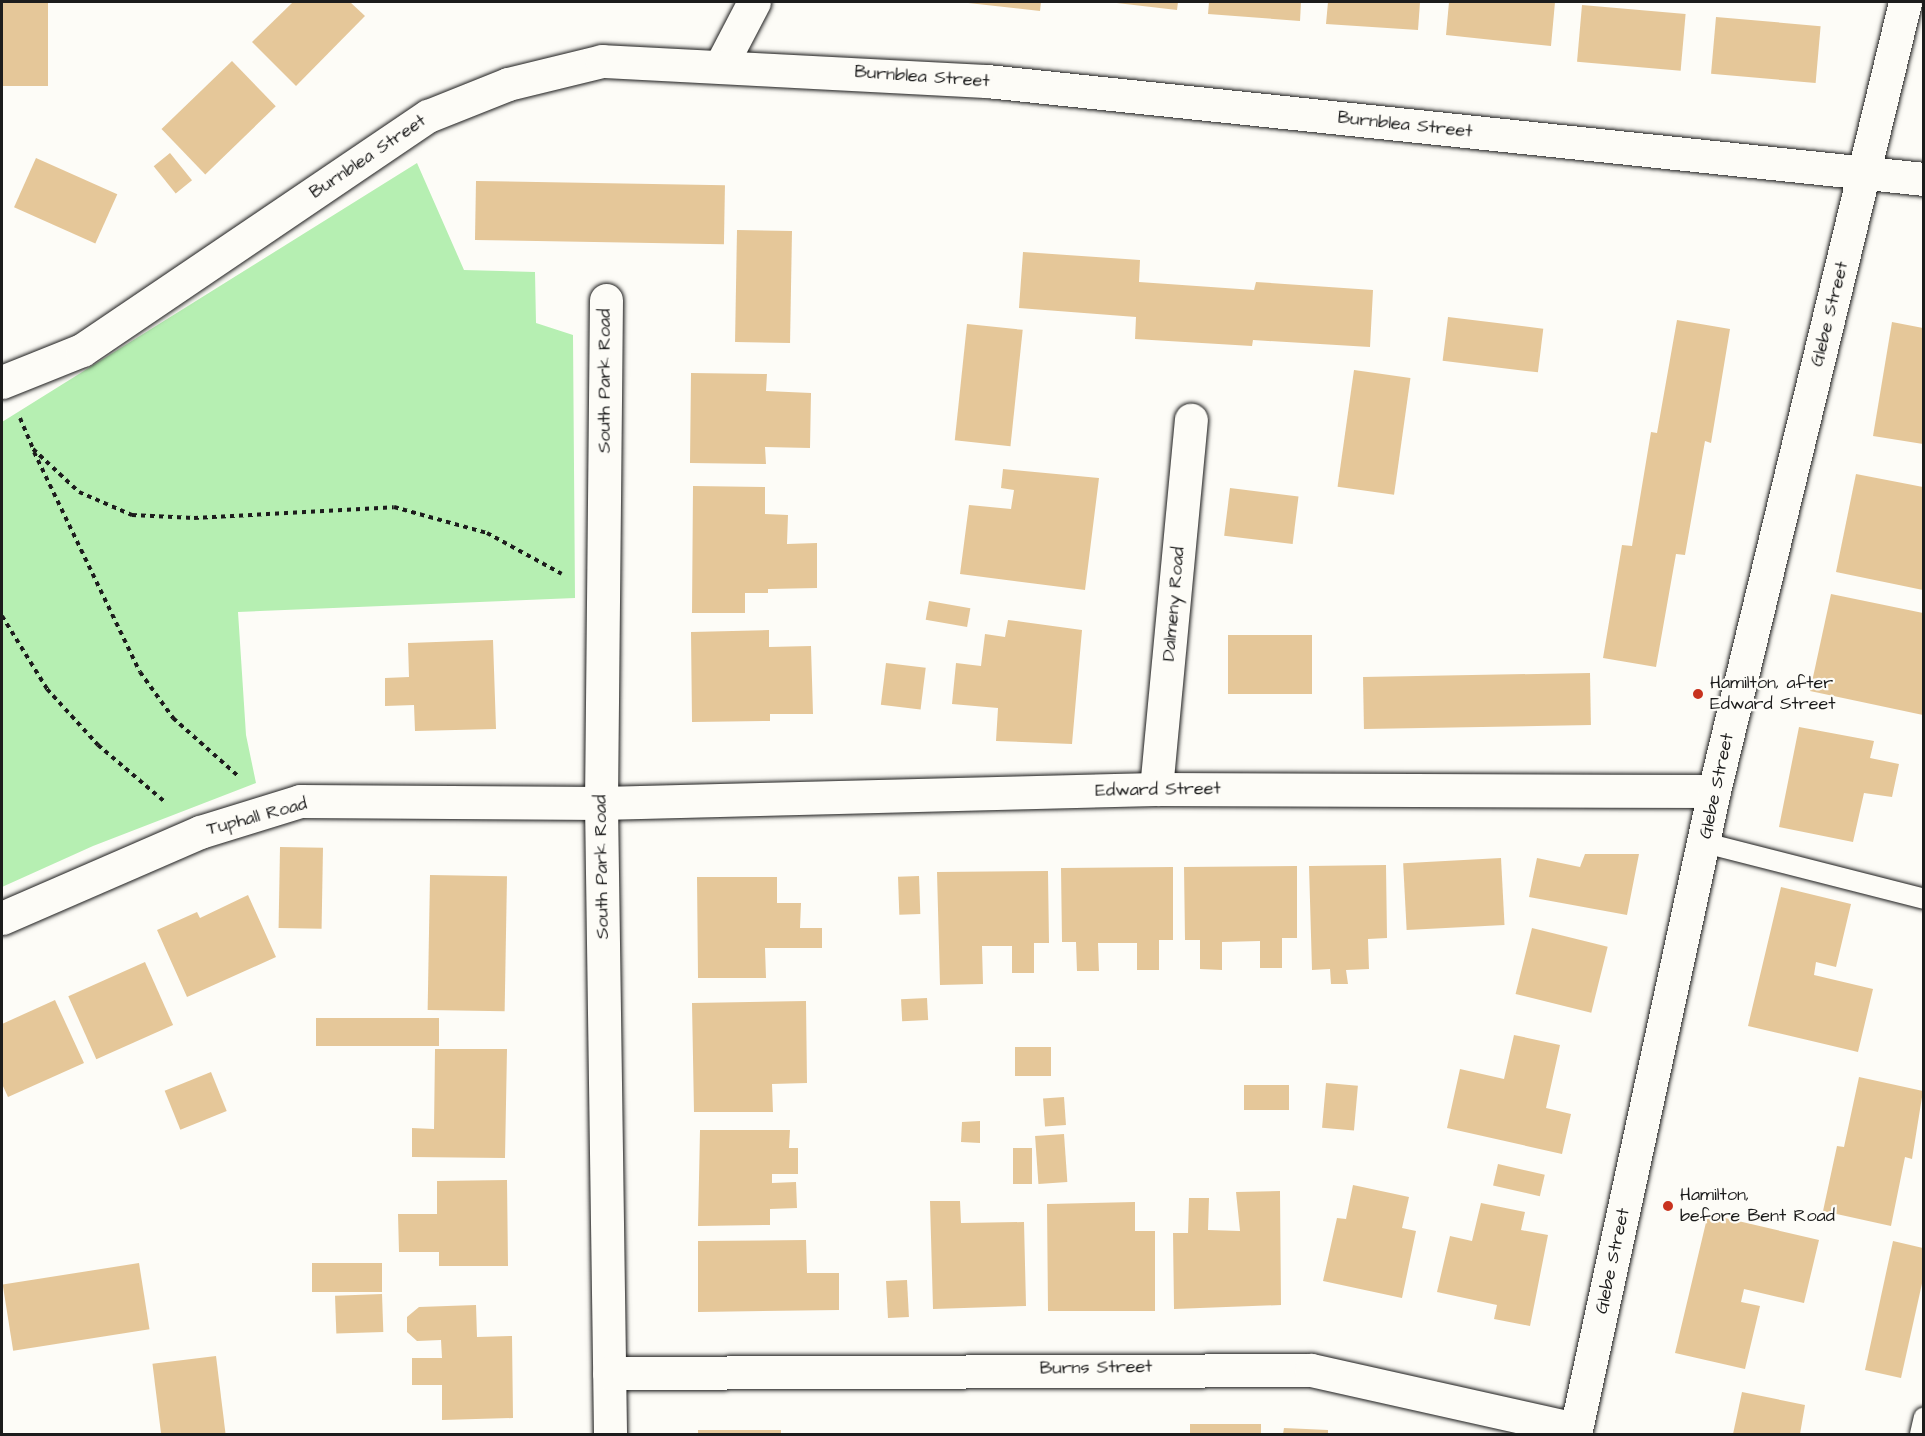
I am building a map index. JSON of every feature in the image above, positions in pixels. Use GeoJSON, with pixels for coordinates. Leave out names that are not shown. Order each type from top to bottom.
{"type":"FeatureCollection","features":[{"type":"Feature","properties":{"kind":"street"},"geometry":{"type":"LineString","coordinates":[[721,65],[754,2]]}},
{"type":"Feature","properties":{"kind":"street","name":"Glebe Street"},"geometry":{"type":"LineString","coordinates":[[1576,1432],[1705,843],[1714,791],[1905,2]]}},
{"type":"Feature","properties":{"kind":"street","name":"Burnblea Street"},"geometry":{"type":"LineString","coordinates":[[3,381],[82,350],[428,116],[508,84],[602,61],[721,65],[987,81],[1923,179]]}},
{"type":"Feature","properties":{"kind":"street","name":"South Park Road"},"geometry":{"type":"LineString","coordinates":[[606,300],[601,803],[610,1434]]}},
{"type":"Feature","properties":{"kind":"street","name":"Dalmeny Road"},"geometry":{"type":"LineString","coordinates":[[1156,789],[1191,420]]}},
{"type":"Feature","properties":{"kind":"street","name":"Edward Street"},"geometry":{"type":"LineString","coordinates":[[601,803],[1156,789],[1714,791]]}},
{"type":"Feature","properties":{"kind":"street","name":"Tuphall Road"},"geometry":{"type":"LineString","coordinates":[[2,918],[200,832],[300,801],[601,803]]}},
{"type":"Feature","properties":{"kind":"street","name":"Burns Street"},"geometry":{"type":"LineString","coordinates":[[609,1373],[1311,1370],[1576,1432]]}},
{"type":"Feature","properties":{"kind":"lane"},"geometry":{"type":"LineString","coordinates":[[1705,843],[1923,899]]}},
{"type":"Feature","properties":{"kind":"lane"},"geometry":{"type":"LineString","coordinates":[[1920,1434],[1923,1417]]}},
{"type":"Feature","properties":{"kind":"path"},"geometry":{"type":"LineString","coordinates":[[3,381],[33,449],[140,672],[173,718],[275,808]]}},
{"type":"Feature","properties":{"kind":"path"},"geometry":{"type":"LineString","coordinates":[[33,449],[79,492],[132,515],[194,518],[394,507],[487,533],[604,599]]}},
{"type":"Feature","properties":{"kind":"path"},"geometry":{"type":"LineString","coordinates":[[2,616],[46,689],[98,745],[200,832]]}},
{"type":"Feature","properties":{"kind":"green space"},"geometry":{"type":"Polygon","coordinates":[[[417,163],[464,270],[535,272],[536,323],[573,335],[575,598],[238,612],[246,735],[256,783],[93,846],[2,887],[2,422],[417,163]]]}},
{"type":"Feature","properties":{"kind":"building"},"geometry":{"type":"Polygon","coordinates":[[[2,2],[48,2],[48,86],[2,86],[2,2]]]}},
{"type":"Feature","properties":{"kind":"building"},"geometry":{"type":"Polygon","coordinates":[[[293,2],[350,2],[365,16],[296,86],[252,42],[293,2]]]}},
{"type":"Feature","properties":{"kind":"building"},"geometry":{"type":"Polygon","coordinates":[[[959,2],[1041,2],[1040,11],[959,2]]]}},
{"type":"Feature","properties":{"kind":"building"},"geometry":{"type":"Polygon","coordinates":[[[1108,2],[1178,2],[1177,10],[1108,2]]]}},
{"type":"Feature","properties":{"kind":"building"},"geometry":{"type":"Polygon","coordinates":[[[1209,2],[1301,2],[1300,21],[1208,14],[1209,2]]]}},
{"type":"Feature","properties":{"kind":"building"},"geometry":{"type":"Polygon","coordinates":[[[1328,2],[1420,2],[1418,30],[1326,24],[1328,2]]]}},
{"type":"Feature","properties":{"kind":"building"},"geometry":{"type":"Polygon","coordinates":[[[1449,2],[1555,2],[1551,46],[1446,35],[1449,2]]]}},
{"type":"Feature","properties":{"kind":"building"},"geometry":{"type":"Polygon","coordinates":[[[1582,5],[1686,14],[1681,71],[1577,62],[1582,5]]]}},
{"type":"Feature","properties":{"kind":"building"},"geometry":{"type":"Polygon","coordinates":[[[1716,17],[1821,26],[1816,83],[1711,74],[1716,17]]]}},
{"type":"Feature","properties":{"kind":"building"},"geometry":{"type":"Polygon","coordinates":[[[232,61],[276,106],[205,174],[162,129],[232,61]]]}},
{"type":"Feature","properties":{"kind":"building"},"geometry":{"type":"Polygon","coordinates":[[[170,153],[192,180],[176,193],[154,166],[170,153]]]}},
{"type":"Feature","properties":{"kind":"building"},"geometry":{"type":"Polygon","coordinates":[[[36,158],[117,194],[95,244],[14,207],[36,158]]]}},
{"type":"Feature","properties":{"kind":"building"},"geometry":{"type":"Polygon","coordinates":[[[476,181],[725,185],[724,244],[475,240],[476,181]]]}},
{"type":"Feature","properties":{"kind":"building"},"geometry":{"type":"Polygon","coordinates":[[[737,230],[792,231],[790,343],[735,342],[737,230]]]}},
{"type":"Feature","properties":{"kind":"building"},"geometry":{"type":"Polygon","coordinates":[[[1023,252],[1140,260],[1139,282],[1254,290],[1256,282],[1373,290],[1370,347],[1253,340],[1252,346],[1135,339],[1136,317],[1019,308],[1023,252]]]}},
{"type":"Feature","properties":{"kind":"building"},"geometry":{"type":"Polygon","coordinates":[[[1448,317],[1543,329],[1538,372],[1443,361],[1448,317]]]}},
{"type":"Feature","properties":{"kind":"building"},"geometry":{"type":"Polygon","coordinates":[[[1677,320],[1730,329],[1711,443],[1705,441],[1685,555],[1676,554],[1656,667],[1603,658],[1622,545],[1632,546],[1651,432],[1657,433],[1677,320]]]}},
{"type":"Feature","properties":{"kind":"building"},"geometry":{"type":"Polygon","coordinates":[[[1892,322],[1923,328],[1923,444],[1873,436],[1892,322]]]}},
{"type":"Feature","properties":{"kind":"building"},"geometry":{"type":"Polygon","coordinates":[[[967,324],[1023,330],[1010,446],[955,440],[967,324]]]}},
{"type":"Feature","properties":{"kind":"building"},"geometry":{"type":"Polygon","coordinates":[[[1354,370],[1410,378],[1394,495],[1338,487],[1354,370]]]}},
{"type":"Feature","properties":{"kind":"building"},"geometry":{"type":"Polygon","coordinates":[[[691,373],[767,374],[766,391],[811,393],[810,448],[765,447],[766,464],[690,463],[691,373]]]}},
{"type":"Feature","properties":{"kind":"building"},"geometry":{"type":"Polygon","coordinates":[[[1003,469],[1099,478],[1085,590],[960,574],[969,505],[1011,509],[1014,490],[1001,488],[1003,469]]]}},
{"type":"Feature","properties":{"kind":"building"},"geometry":{"type":"Polygon","coordinates":[[[1856,474],[1923,487],[1923,590],[1836,572],[1856,474]]]}},
{"type":"Feature","properties":{"kind":"building"},"geometry":{"type":"Polygon","coordinates":[[[693,486],[765,487],[765,514],[788,515],[787,544],[817,543],[817,588],[768,589],[768,593],[745,593],[745,613],[692,613],[693,486]]]}},
{"type":"Feature","properties":{"kind":"building"},"geometry":{"type":"Polygon","coordinates":[[[1230,488],[1298,496],[1293,544],[1224,536],[1230,488]]]}},
{"type":"Feature","properties":{"kind":"building"},"geometry":{"type":"Polygon","coordinates":[[[1831,594],[1923,613],[1923,715],[1810,691],[1831,594]]]}},
{"type":"Feature","properties":{"kind":"building"},"geometry":{"type":"Polygon","coordinates":[[[929,601],[970,608],[967,627],[926,620],[929,601]]]}},
{"type":"Feature","properties":{"kind":"building"},"geometry":{"type":"Polygon","coordinates":[[[1008,620],[1082,630],[1072,744],[996,741],[998,708],[952,704],[956,663],[981,666],[985,634],[1005,637],[1008,620]]]}},
{"type":"Feature","properties":{"kind":"building"},"geometry":{"type":"Polygon","coordinates":[[[769,630],[769,647],[811,646],[813,714],[770,714],[770,721],[692,722],[691,632],[769,630]]]}},
{"type":"Feature","properties":{"kind":"building"},"geometry":{"type":"Polygon","coordinates":[[[1228,635],[1312,635],[1312,694],[1228,694],[1228,635]]]}},
{"type":"Feature","properties":{"kind":"building"},"geometry":{"type":"Polygon","coordinates":[[[493,640],[496,729],[415,731],[414,705],[385,706],[385,678],[409,677],[408,643],[493,640]]]}},
{"type":"Feature","properties":{"kind":"building"},"geometry":{"type":"Polygon","coordinates":[[[886,663],[926,668],[921,710],[881,705],[886,663]]]}},
{"type":"Feature","properties":{"kind":"building"},"geometry":{"type":"Polygon","coordinates":[[[1590,673],[1591,725],[1364,729],[1363,677],[1590,673]]]}},
{"type":"Feature","properties":{"kind":"building"},"geometry":{"type":"Polygon","coordinates":[[[1799,727],[1874,741],[1870,758],[1899,764],[1892,797],[1864,793],[1853,842],[1779,827],[1799,727]]]}},
{"type":"Feature","properties":{"kind":"building"},"geometry":{"type":"Polygon","coordinates":[[[280,847],[323,848],[322,929],[279,928],[280,847]]]}},
{"type":"Feature","properties":{"kind":"building"},"geometry":{"type":"Polygon","coordinates":[[[1585,854],[1639,854],[1627,915],[1529,897],[1537,858],[1580,867],[1585,854]]]}},
{"type":"Feature","properties":{"kind":"building"},"geometry":{"type":"Polygon","coordinates":[[[1501,858],[1505,925],[1407,930],[1403,863],[1501,858]]]}},
{"type":"Feature","properties":{"kind":"building"},"geometry":{"type":"Polygon","coordinates":[[[1386,865],[1387,938],[1368,939],[1369,969],[1346,970],[1348,984],[1331,984],[1330,969],[1312,970],[1309,866],[1386,865]]]}},
{"type":"Feature","properties":{"kind":"building"},"geometry":{"type":"Polygon","coordinates":[[[1297,866],[1297,938],[1282,938],[1282,968],[1260,968],[1260,941],[1222,942],[1222,970],[1200,969],[1200,940],[1185,940],[1184,867],[1297,866]]]}},
{"type":"Feature","properties":{"kind":"building"},"geometry":{"type":"Polygon","coordinates":[[[1173,867],[1173,940],[1159,940],[1159,970],[1137,970],[1137,943],[1098,943],[1099,971],[1077,971],[1076,942],[1062,942],[1061,868],[1173,867]]]}},
{"type":"Feature","properties":{"kind":"building"},"geometry":{"type":"Polygon","coordinates":[[[1048,871],[1049,943],[1034,943],[1034,973],[1012,973],[1012,946],[982,946],[983,984],[940,985],[937,872],[1048,871]]]}},
{"type":"Feature","properties":{"kind":"building"},"geometry":{"type":"Polygon","coordinates":[[[430,875],[507,876],[505,1011],[428,1010],[430,875]]]}},
{"type":"Feature","properties":{"kind":"building"},"geometry":{"type":"Polygon","coordinates":[[[919,876],[920,914],[899,915],[898,877],[919,876]]]}},
{"type":"Feature","properties":{"kind":"building"},"geometry":{"type":"Polygon","coordinates":[[[697,877],[777,877],[777,903],[801,903],[800,928],[822,928],[822,948],[765,948],[766,978],[698,978],[697,877]]]}},
{"type":"Feature","properties":{"kind":"building"},"geometry":{"type":"Polygon","coordinates":[[[1781,887],[1851,904],[1836,967],[1816,962],[1814,975],[1873,989],[1858,1052],[1748,1026],[1781,887]]]}},
{"type":"Feature","properties":{"kind":"building"},"geometry":{"type":"Polygon","coordinates":[[[248,895],[276,957],[187,997],[157,930],[197,912],[200,918],[248,895]]]}},
{"type":"Feature","properties":{"kind":"building"},"geometry":{"type":"Polygon","coordinates":[[[1532,928],[1608,947],[1591,1013],[1516,994],[1532,928]]]}},
{"type":"Feature","properties":{"kind":"building"},"geometry":{"type":"Polygon","coordinates":[[[145,962],[173,1025],[96,1059],[68,996],[145,962]]]}},
{"type":"Feature","properties":{"kind":"building"},"geometry":{"type":"Polygon","coordinates":[[[927,998],[928,1020],[902,1021],[901,999],[927,998]]]}},
{"type":"Feature","properties":{"kind":"building"},"geometry":{"type":"Polygon","coordinates":[[[55,1000],[84,1063],[8,1097],[2,1084],[2,1024],[55,1000]]]}},
{"type":"Feature","properties":{"kind":"building"},"geometry":{"type":"Polygon","coordinates":[[[806,1001],[807,1083],[772,1084],[773,1112],[694,1112],[692,1003],[806,1001]]]}},
{"type":"Feature","properties":{"kind":"building"},"geometry":{"type":"Polygon","coordinates":[[[316,1018],[439,1018],[439,1046],[316,1046],[316,1018]]]}},
{"type":"Feature","properties":{"kind":"building"},"geometry":{"type":"Polygon","coordinates":[[[1514,1035],[1560,1045],[1546,1108],[1571,1114],[1562,1154],[1447,1128],[1460,1069],[1504,1079],[1514,1035]]]}},
{"type":"Feature","properties":{"kind":"building"},"geometry":{"type":"Polygon","coordinates":[[[1015,1047],[1051,1047],[1051,1076],[1015,1076],[1015,1047]]]}},
{"type":"Feature","properties":{"kind":"building"},"geometry":{"type":"Polygon","coordinates":[[[435,1049],[507,1049],[505,1158],[412,1157],[412,1128],[434,1129],[435,1049]]]}},
{"type":"Feature","properties":{"kind":"building"},"geometry":{"type":"Polygon","coordinates":[[[211,1072],[227,1111],[180,1130],[165,1091],[211,1072]]]}},
{"type":"Feature","properties":{"kind":"building"},"geometry":{"type":"Polygon","coordinates":[[[1859,1077],[1923,1091],[1912,1159],[1905,1157],[1891,1226],[1823,1211],[1837,1146],[1844,1147],[1859,1077]]]}},
{"type":"Feature","properties":{"kind":"building"},"geometry":{"type":"Polygon","coordinates":[[[1326,1083],[1358,1086],[1354,1131],[1322,1128],[1326,1083]]]}},
{"type":"Feature","properties":{"kind":"building"},"geometry":{"type":"Polygon","coordinates":[[[1244,1085],[1289,1085],[1289,1110],[1244,1110],[1244,1085]]]}},
{"type":"Feature","properties":{"kind":"building"},"geometry":{"type":"Polygon","coordinates":[[[1064,1097],[1066,1125],[1045,1126],[1043,1098],[1064,1097]]]}},
{"type":"Feature","properties":{"kind":"building"},"geometry":{"type":"Polygon","coordinates":[[[980,1121],[980,1143],[961,1142],[962,1122],[980,1121]]]}},
{"type":"Feature","properties":{"kind":"building"},"geometry":{"type":"Polygon","coordinates":[[[700,1130],[790,1130],[789,1148],[798,1148],[798,1174],[772,1174],[772,1183],[796,1182],[797,1208],[770,1209],[770,1225],[698,1226],[700,1130]]]}},
{"type":"Feature","properties":{"kind":"building"},"geometry":{"type":"Polygon","coordinates":[[[1064,1134],[1067,1182],[1038,1184],[1035,1136],[1064,1134]]]}},
{"type":"Feature","properties":{"kind":"building"},"geometry":{"type":"Polygon","coordinates":[[[1013,1148],[1032,1148],[1032,1184],[1013,1184],[1013,1148]]]}},
{"type":"Feature","properties":{"kind":"building"},"geometry":{"type":"Polygon","coordinates":[[[1498,1164],[1545,1175],[1540,1196],[1493,1185],[1498,1164]]]}},
{"type":"Feature","properties":{"kind":"building"},"geometry":{"type":"Polygon","coordinates":[[[507,1180],[508,1266],[439,1266],[439,1252],[399,1252],[398,1214],[437,1214],[437,1181],[507,1180]]]}},
{"type":"Feature","properties":{"kind":"building"},"geometry":{"type":"Polygon","coordinates":[[[1353,1185],[1409,1197],[1402,1228],[1416,1231],[1402,1298],[1323,1281],[1337,1218],[1346,1219],[1353,1185]]]}},
{"type":"Feature","properties":{"kind":"building"},"geometry":{"type":"Polygon","coordinates":[[[1280,1191],[1281,1305],[1174,1309],[1173,1233],[1188,1233],[1189,1198],[1209,1198],[1208,1230],[1240,1231],[1236,1192],[1280,1191]]]}},
{"type":"Feature","properties":{"kind":"building"},"geometry":{"type":"Polygon","coordinates":[[[930,1201],[960,1201],[961,1223],[1024,1222],[1026,1306],[933,1309],[930,1201]]]}},
{"type":"Feature","properties":{"kind":"building"},"geometry":{"type":"Polygon","coordinates":[[[1135,1202],[1135,1231],[1155,1231],[1155,1311],[1048,1311],[1047,1204],[1135,1202]]]}},
{"type":"Feature","properties":{"kind":"building"},"geometry":{"type":"Polygon","coordinates":[[[1481,1203],[1525,1212],[1521,1230],[1548,1235],[1530,1326],[1494,1319],[1497,1305],[1437,1292],[1450,1236],[1472,1241],[1481,1203]]]}},
{"type":"Feature","properties":{"kind":"building"},"geometry":{"type":"Polygon","coordinates":[[[1708,1214],[1819,1240],[1804,1303],[1744,1289],[1741,1302],[1760,1306],[1745,1369],[1675,1353],[1708,1214]]]}},
{"type":"Feature","properties":{"kind":"building"},"geometry":{"type":"Polygon","coordinates":[[[806,1240],[807,1273],[839,1273],[839,1310],[698,1312],[698,1241],[806,1240]]]}},
{"type":"Feature","properties":{"kind":"building"},"geometry":{"type":"Polygon","coordinates":[[[1893,1241],[1923,1248],[1923,1279],[1901,1378],[1865,1370],[1893,1241]]]}},
{"type":"Feature","properties":{"kind":"building"},"geometry":{"type":"Polygon","coordinates":[[[139,1263],[149,1329],[13,1351],[3,1285],[139,1263]]]}},
{"type":"Feature","properties":{"kind":"building"},"geometry":{"type":"Polygon","coordinates":[[[312,1263],[382,1263],[382,1292],[312,1292],[312,1263]]]}},
{"type":"Feature","properties":{"kind":"building"},"geometry":{"type":"Polygon","coordinates":[[[907,1280],[909,1317],[888,1318],[886,1281],[907,1280]]]}},
{"type":"Feature","properties":{"kind":"building"},"geometry":{"type":"Polygon","coordinates":[[[382,1294],[383,1332],[336,1334],[335,1296],[382,1294]]]}},
{"type":"Feature","properties":{"kind":"building"},"geometry":{"type":"Polygon","coordinates":[[[476,1305],[477,1337],[512,1336],[513,1418],[442,1420],[442,1385],[412,1385],[412,1358],[442,1358],[441,1340],[417,1341],[407,1332],[407,1317],[419,1307],[476,1305]]]}},
{"type":"Feature","properties":{"kind":"building"},"geometry":{"type":"Polygon","coordinates":[[[216,1356],[226,1434],[161,1434],[152,1364],[216,1356]]]}},
{"type":"Feature","properties":{"kind":"building"},"geometry":{"type":"Polygon","coordinates":[[[1742,1392],[1805,1405],[1800,1434],[1733,1434],[1742,1392]]]}},
{"type":"Feature","properties":{"kind":"building"},"geometry":{"type":"Polygon","coordinates":[[[1190,1424],[1261,1424],[1261,1434],[1190,1434],[1190,1424]]]}},
{"type":"Feature","properties":{"kind":"building"},"geometry":{"type":"Polygon","coordinates":[[[1284,1428],[1328,1430],[1328,1434],[1283,1434],[1284,1428]]]}},
{"type":"Feature","properties":{"kind":"building"},"geometry":{"type":"Polygon","coordinates":[[[698,1430],[781,1430],[781,1434],[698,1434],[698,1430]]]}},
{"type":"Feature","properties":{"kind":"place","name":"Hamilton, after Edward Street"},"geometry":{"type":"Point","coordinates":[1698,694]}},
{"type":"Feature","properties":{"kind":"place","name":"Hamilton, before Bent Road"},"geometry":{"type":"Point","coordinates":[1668,1206]}}]}
